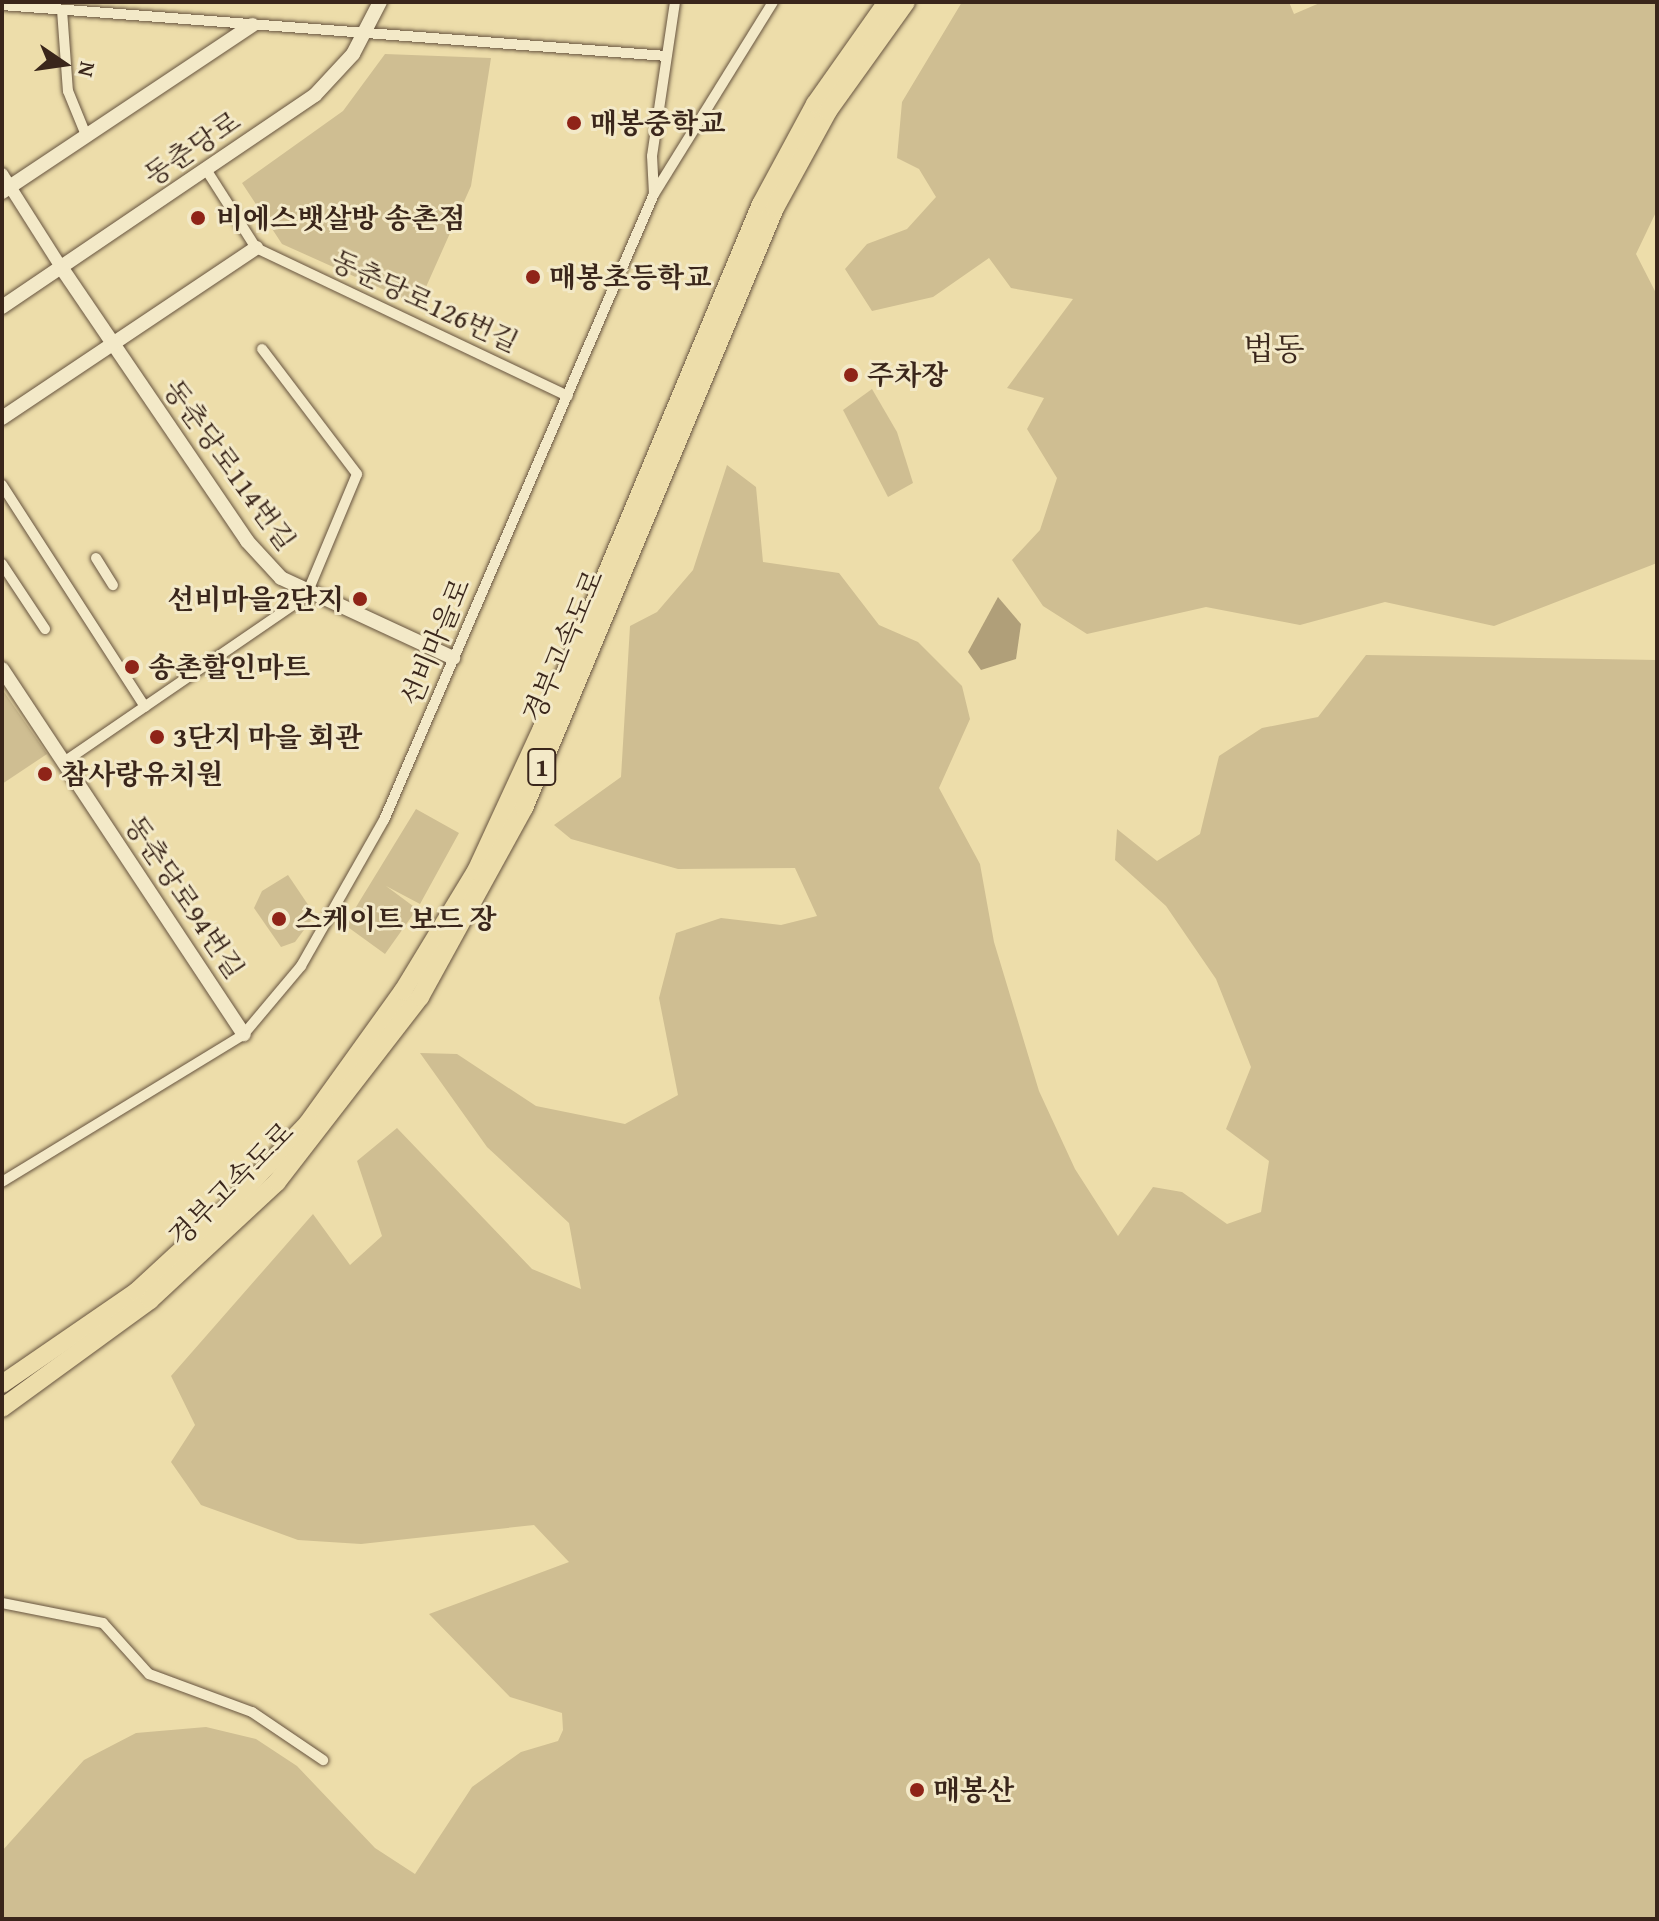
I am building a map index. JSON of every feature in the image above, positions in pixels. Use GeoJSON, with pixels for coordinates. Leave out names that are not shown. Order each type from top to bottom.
{"type":"FeatureCollection","features":[{"type":"Feature","properties":{"kind":"highway","name":"경부고속도로"},"geometry":{"type":"LineString","coordinates":[[2,1384],[136,1292],[225,1210],[308,1123],[403,991],[476,871],[542,728],[761,204],[815,104],[887,2]]}},
{"type":"Feature","properties":{"kind":"highway","name":"경부고속도로"},"geometry":{"type":"LineString","coordinates":[[2,1408],[150,1300],[266,1193],[323,1131],[420,997],[524,808],[775,208],[828,111],[906,2]]}},
{"type":"Feature","properties":{"kind":"main road","name":"동춘당로"},"geometry":{"type":"LineString","coordinates":[[2,307],[315,95],[368,31],[380,2]]}},
{"type":"Feature","properties":{"kind":"main road"},"geometry":{"type":"LineString","coordinates":[[4,184],[86,135],[252,25]]}},
{"type":"Feature","properties":{"kind":"main road"},"geometry":{"type":"LineString","coordinates":[[2,418],[256,248]]}},
{"type":"Feature","properties":{"kind":"main road","name":"동춘당로114번길"},"geometry":{"type":"LineString","coordinates":[[61,267],[247,541],[306,596],[453,658]]}},
{"type":"Feature","properties":{"kind":"main road","name":"동춘당로94번길"},"geometry":{"type":"LineString","coordinates":[[2,669],[244,1034]]}},
{"type":"Feature","properties":{"kind":"street"},"geometry":{"type":"LineString","coordinates":[[654,194],[666,56],[675,2]]}},
{"type":"Feature","properties":{"kind":"street","name":"선비마을로"},"geometry":{"type":"LineString","coordinates":[[2,1182],[244,1034],[301,966],[357,873],[654,194],[773,2]]}},
{"type":"Feature","properties":{"kind":"street"},"geometry":{"type":"LineString","coordinates":[[2,5],[666,56]]}},
{"type":"Feature","properties":{"kind":"street"},"geometry":{"type":"LineString","coordinates":[[62,10],[68,91],[86,135]]}},
{"type":"Feature","properties":{"kind":"street"},"geometry":{"type":"LineString","coordinates":[[207,171],[256,248]]}},
{"type":"Feature","properties":{"kind":"street"},"geometry":{"type":"LineString","coordinates":[[4,184],[61,267]]}},
{"type":"Feature","properties":{"kind":"street","name":"동춘당로126번길"},"geometry":{"type":"LineString","coordinates":[[256,248],[568,396]]}},
{"type":"Feature","properties":{"kind":"street"},"geometry":{"type":"LineString","coordinates":[[64,762],[306,596],[357,474],[262,349]]}},
{"type":"Feature","properties":{"kind":"street"},"geometry":{"type":"LineString","coordinates":[[2,485],[145,707]]}},
{"type":"Feature","properties":{"kind":"street"},"geometry":{"type":"LineString","coordinates":[[96,558],[113,585]]}},
{"type":"Feature","properties":{"kind":"street"},"geometry":{"type":"LineString","coordinates":[[2,564],[45,629]]}},
{"type":"Feature","properties":{"kind":"street"},"geometry":{"type":"LineString","coordinates":[[2,1603],[103,1623],[163,1682],[252,1712],[323,1760]]}},
{"type":"Feature","properties":{"kind":"shaded area"},"geometry":{"type":"Polygon","coordinates":[[[962,2],[1289,2],[1294,14],[1322,2],[1657,2],[1657,210],[1636,254],[1657,295],[1657,563],[1494,626],[1385,602],[1300,625],[1206,607],[1087,634],[1043,606],[1012,560],[1040,530],[1057,478],[1027,429],[1044,398],[1007,388],[1073,299],[1011,288],[989,258],[933,297],[872,311],[845,269],[867,244],[907,229],[936,197],[919,169],[897,158],[902,102],[962,2]]]}},
{"type":"Feature","properties":{"kind":"shaded area"},"geometry":{"type":"Polygon","coordinates":[[[385,54],[491,58],[471,186],[418,305],[282,244],[242,183],[343,111],[385,54]]]}},
{"type":"Feature","properties":{"kind":"shaded area"},"geometry":{"type":"Polygon","coordinates":[[[872,389],[897,432],[913,483],[888,497],[843,410],[872,389]]]}},
{"type":"Feature","properties":{"kind":"shaded area"},"geometry":{"type":"Polygon","coordinates":[[[727,465],[756,487],[763,562],[839,573],[879,625],[918,642],[962,686],[970,719],[939,788],[980,864],[994,942],[1039,1091],[1075,1169],[1118,1236],[1153,1187],[1182,1192],[1227,1224],[1261,1212],[1269,1161],[1226,1129],[1251,1067],[1216,979],[1166,906],[1115,860],[1117,829],[1157,861],[1200,834],[1219,756],[1262,728],[1318,717],[1366,655],[1657,660],[1657,1919],[2,1919],[2,1851],[84,1760],[136,1733],[206,1727],[256,1739],[297,1766],[375,1848],[415,1874],[472,1787],[521,1752],[558,1741],[563,1730],[562,1713],[510,1697],[429,1614],[569,1562],[534,1525],[361,1544],[298,1540],[201,1505],[171,1462],[195,1425],[171,1376],[313,1214],[350,1265],[382,1236],[357,1161],[397,1128],[532,1269],[581,1289],[569,1223],[487,1147],[420,1053],[457,1054],[536,1106],[625,1124],[678,1095],[659,998],[676,933],[721,918],[781,925],[817,916],[795,868],[678,869],[571,839],[554,825],[621,777],[630,626],[657,612],[693,570],[727,465]]]}},
{"type":"Feature","properties":{"kind":"shaded area"},"geometry":{"type":"Polygon","coordinates":[[[998,597],[1021,624],[1016,659],[981,670],[968,652],[998,597]]]}},
{"type":"Feature","properties":{"kind":"shaded area"},"geometry":{"type":"Polygon","coordinates":[[[2,689],[47,754],[2,784],[2,689]]]}},
{"type":"Feature","properties":{"kind":"shaded area"},"geometry":{"type":"Polygon","coordinates":[[[416,809],[459,833],[420,904],[386,886],[417,909],[385,954],[345,925],[416,809]]]}},
{"type":"Feature","properties":{"kind":"shaded area","name":"스케이트 보드 장"},"geometry":{"type":"Polygon","coordinates":[[[288,875],[315,915],[295,942],[281,947],[254,908],[262,891],[288,875]]]}},
{"type":"Feature","properties":{"kind":"place","name":"매봉중학교"},"geometry":{"type":"Point","coordinates":[574,123]}},
{"type":"Feature","properties":{"kind":"place","name":"비에스뱃살방 송촌점"},"geometry":{"type":"Point","coordinates":[198,218]}},
{"type":"Feature","properties":{"kind":"place","name":"매봉초등학교"},"geometry":{"type":"Point","coordinates":[533,277]}},
{"type":"Feature","properties":{"kind":"place","name":"주차장"},"geometry":{"type":"Point","coordinates":[851,375]}},
{"type":"Feature","properties":{"kind":"place","name":"선비마을2단지"},"geometry":{"type":"Point","coordinates":[360,599]}},
{"type":"Feature","properties":{"kind":"place","name":"송촌할인마트"},"geometry":{"type":"Point","coordinates":[132,667]}},
{"type":"Feature","properties":{"kind":"place","name":"3단지 마을 회관"},"geometry":{"type":"Point","coordinates":[157,737]}},
{"type":"Feature","properties":{"kind":"place","name":"참사랑유치원"},"geometry":{"type":"Point","coordinates":[45,774]}},
{"type":"Feature","properties":{"kind":"place","name":"스케이트 보드 장"},"geometry":{"type":"Point","coordinates":[279,919]}},
{"type":"Feature","properties":{"kind":"place","name":"매봉산"},"geometry":{"type":"Point","coordinates":[917,1790]}},
{"type":"Feature","properties":{"kind":"district","name":"법동"},"geometry":{"type":"Point","coordinates":[1274,349]}}]}
